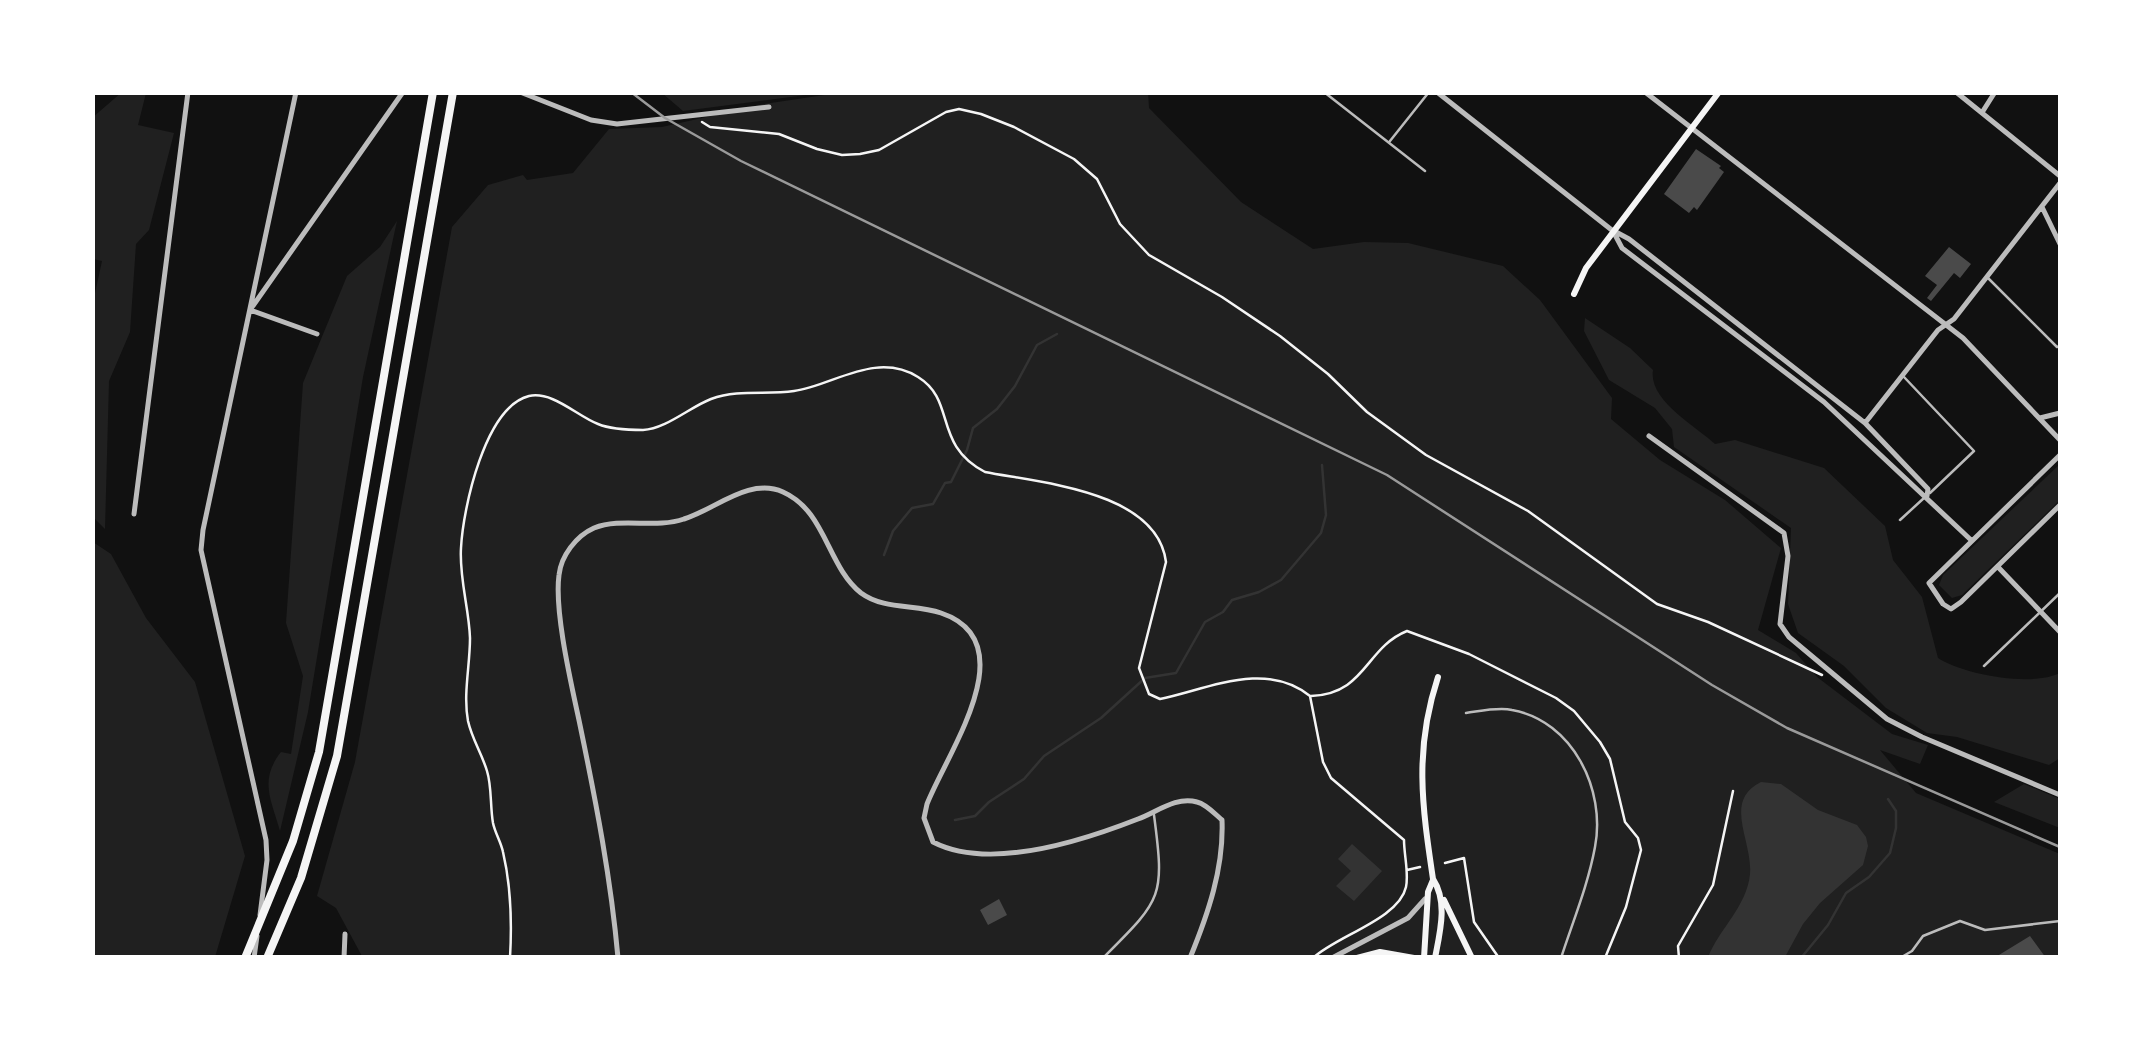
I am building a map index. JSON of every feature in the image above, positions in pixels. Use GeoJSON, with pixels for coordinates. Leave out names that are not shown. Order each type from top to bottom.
{"type":"FeatureCollection","features":[{"type":"Feature","properties":{"kind":"highway"},"geometry":{"type":"LineString","coordinates":[[245,958],[294,841],[325,722],[434,92]]}},
{"type":"Feature","properties":{"kind":"highway"},"geometry":{"type":"LineString","coordinates":[[267,958],[312,847],[344,725],[453,92]]}},
{"type":"Feature","properties":{"kind":"main road"},"geometry":{"type":"LineString","coordinates":[[1574,294],[1586,268],[1720,92]]}},
{"type":"Feature","properties":{"kind":"main road"},"geometry":{"type":"LineString","coordinates":[[1438,676],[1421,747],[1422,808],[1433,879],[1472,958]]}},
{"type":"Feature","properties":{"kind":"main road"},"geometry":{"type":"LineString","coordinates":[[1424,958],[1428,892],[1433,879]]}},
{"type":"Feature","properties":{"kind":"main road"},"geometry":{"type":"LineString","coordinates":[[1435,958],[1440,890]]}},
{"type":"Feature","properties":{"kind":"main road"},"geometry":{"type":"LineString","coordinates":[[1357,958],[1380,952],[1414,958]]}},
{"type":"Feature","properties":{"kind":"street"},"geometry":{"type":"LineString","coordinates":[[134,514],[188,92]]}},
{"type":"Feature","properties":{"kind":"street"},"geometry":{"type":"LineString","coordinates":[[254,958],[267,850],[202,550],[203,527],[296,92]]}},
{"type":"Feature","properties":{"kind":"street"},"geometry":{"type":"LineString","coordinates":[[250,310],[403,92]]}},
{"type":"Feature","properties":{"kind":"street"},"geometry":{"type":"LineString","coordinates":[[520,92],[592,120],[616,124],[769,107]]}},
{"type":"Feature","properties":{"kind":"street"},"geometry":{"type":"LineString","coordinates":[[1436,92],[1865,423],[1928,488],[1928,496]]}},
{"type":"Feature","properties":{"kind":"street"},"geometry":{"type":"LineString","coordinates":[[1645,92],[1946,324],[2060,440]]}},
{"type":"Feature","properties":{"kind":"street"},"geometry":{"type":"LineString","coordinates":[[1865,423],[1987,277],[2060,180],[1956,92]]}},
{"type":"Feature","properties":{"kind":"street"},"geometry":{"type":"LineString","coordinates":[[1982,112],[1995,92]]}},
{"type":"Feature","properties":{"kind":"street"},"geometry":{"type":"LineString","coordinates":[[2042,207],[2060,244]]}},
{"type":"Feature","properties":{"kind":"street"},"geometry":{"type":"LineString","coordinates":[[1613,231],[1622,248],[1824,402],[1972,540]]}},
{"type":"Feature","properties":{"kind":"street"},"geometry":{"type":"LineString","coordinates":[[250,310],[317,334]]}},
{"type":"Feature","properties":{"kind":"street"},"geometry":{"type":"LineString","coordinates":[[2040,418],[2060,412]]}},
{"type":"Feature","properties":{"kind":"street"},"geometry":{"type":"LineString","coordinates":[[1649,436],[1784,534],[1788,556],[1780,624],[1846,686],[1887,720],[2060,795]]}},
{"type":"Feature","properties":{"kind":"street"},"geometry":{"type":"LineString","coordinates":[[2060,455],[1929,583],[1943,604],[1951,609],[1961,602],[2060,505]]}},
{"type":"Feature","properties":{"kind":"street"},"geometry":{"type":"LineString","coordinates":[[618,958],[604,847],[564,638],[558,576],[575,542],[594,528],[682,520],[746,490],[768,488],[788,494],[813,517],[850,581],[861,592],[876,602],[948,616],[968,631],[978,646],[982,666],[976,692],[926,804],[924,818],[932,842],[951,852],[1006,852],[1059,844],[1154,813],[1177,801],[1200,802],[1222,820],[1223,848],[1207,917],[1190,958]]}},
{"type":"Feature","properties":{"kind":"street"},"geometry":{"type":"LineString","coordinates":[[1998,567],[2060,632]]}},
{"type":"Feature","properties":{"kind":"street"},"geometry":{"type":"LineString","coordinates":[[1332,958],[1408,918],[1423,905],[1428,892]]}},
{"type":"Feature","properties":{"kind":"street"},"geometry":{"type":"LineString","coordinates":[[344,958],[345,934]]}},
{"type":"Feature","properties":{"kind":"lane"},"geometry":{"type":"LineString","coordinates":[[1324,92],[1425,171]]}},
{"type":"Feature","properties":{"kind":"lane"},"geometry":{"type":"LineString","coordinates":[[1388,142],[1429,92]]}},
{"type":"Feature","properties":{"kind":"lane"},"geometry":{"type":"LineString","coordinates":[[1987,277],[2060,346]]}},
{"type":"Feature","properties":{"kind":"lane"},"geometry":{"type":"LineString","coordinates":[[1900,520],[1974,451],[1903,376]]}},
{"type":"Feature","properties":{"kind":"lane"},"geometry":{"type":"LineString","coordinates":[[1984,666],[2060,593]]}},
{"type":"Feature","properties":{"kind":"lane"},"geometry":{"type":"LineString","coordinates":[[1466,714],[1513,710],[1542,721],[1578,755],[1592,783],[1596,844],[1561,958]]}},
{"type":"Feature","properties":{"kind":"lane"},"geometry":{"type":"LineString","coordinates":[[1103,958],[1142,918],[1158,891],[1161,874],[1154,813]]}},
{"type":"Feature","properties":{"kind":"lane"},"geometry":{"type":"LineString","coordinates":[[1900,958],[1924,936],[1960,921],[1986,930],[2060,921]]}},
{"type":"Feature","properties":{"kind":"path"},"geometry":{"type":"LineString","coordinates":[[698,120],[710,127],[779,134],[842,155],[879,150],[946,112],[959,109],[998,120],[1044,141],[1088,170],[1120,224],[1149,255],[1280,336],[1426,456],[1528,511],[1657,604],[1708,622],[1846,686]]}},
{"type":"Feature","properties":{"kind":"path"},"geometry":{"type":"LineString","coordinates":[[510,958],[502,847],[494,830],[488,774],[468,721],[466,679],[470,641],[460,548],[476,468],[508,408],[538,395],[550,397],[601,426],[647,430],[716,397],[740,392],[796,391],[850,372],[900,370],[918,378],[936,394],[954,447],[976,468],[1094,493],[1123,507],[1156,534],[1164,547],[1166,562],[1139,668],[1149,694],[1160,699],[1253,678],[1288,684],[1310,696],[1330,695],[1347,688],[1390,637],[1407,631],[1468,654],[1574,710],[1610,759],[1625,822],[1638,838],[1641,850],[1626,907],[1605,958]]}},
{"type":"Feature","properties":{"kind":"path"},"geometry":{"type":"LineString","coordinates":[[1310,696],[1324,762],[1332,778],[1404,840],[1406,888],[1400,900],[1374,922],[1343,936],[1312,958]]}},
{"type":"Feature","properties":{"kind":"path"},"geometry":{"type":"LineString","coordinates":[[1679,958],[1678,946],[1713,885],[1733,791]]}},
{"type":"Feature","properties":{"kind":"path"},"geometry":{"type":"LineString","coordinates":[[1445,863],[1464,858],[1474,922],[1499,958]]}},
{"type":"Feature","properties":{"kind":"path"},"geometry":{"type":"LineString","coordinates":[[1405,870],[1420,867]]}},
{"type":"Feature","properties":{"kind":"shaded area"},"geometry":{"type":"Polygon","coordinates":[[[122,92],[146,93],[138,125],[174,133],[149,230],[136,244],[130,332],[109,381],[105,529],[92,516],[92,307],[102,261],[93,259],[92,118],[122,92]]]}},
{"type":"Feature","properties":{"kind":"shaded area"},"geometry":{"type":"Polygon","coordinates":[[[1148,92],[1149,108],[1241,202],[1313,249],[1364,242],[1408,243],[1503,266],[1540,300],[1612,398],[1611,419],[1660,460],[1725,500],[1781,548],[1758,630],[1796,653],[1817,677],[1892,734],[1928,745],[1920,764],[1880,750],[1916,793],[2060,854],[2060,957],[363,958],[336,908],[317,896],[355,762],[452,227],[488,185],[523,175],[527,180],[573,173],[609,129],[662,127],[764,104],[838,93],[1148,92]]]}},
{"type":"Feature","properties":{"kind":"shaded area"},"geometry":{"type":"Polygon","coordinates":[[[662,93],[821,93],[683,111],[662,93]]]}},
{"type":"Feature","properties":{"kind":"shaded area"},"geometry":{"type":"Polygon","coordinates":[[[397,221],[363,377],[308,712],[280,831],[271,799],[270,772],[281,752],[291,754],[303,676],[286,623],[303,383],[347,276],[380,247],[397,221]]]}},
{"type":"Feature","properties":{"kind":"shaded area"},"geometry":{"type":"Polygon","coordinates":[[[1585,318],[1630,348],[1653,370],[1653,381],[1665,402],[1715,444],[1735,440],[1824,468],[1885,526],[1893,560],[1922,597],[1938,658],[1998,677],[2033,679],[2060,673],[2060,758],[2049,765],[1957,737],[1927,733],[1886,708],[1844,666],[1798,633],[1788,604],[1791,528],[1674,447],[1672,429],[1655,408],[1609,380],[1584,331],[1585,318]]]}},
{"type":"Feature","properties":{"kind":"shaded area"},"geometry":{"type":"Polygon","coordinates":[[[2060,464],[2060,500],[1962,595],[1952,598],[1939,585],[1943,575],[2060,464]]]}},
{"type":"Feature","properties":{"kind":"shaded area"},"geometry":{"type":"Polygon","coordinates":[[[93,542],[111,554],[146,618],[195,682],[245,856],[215,957],[93,957],[93,542]]]}},
{"type":"Feature","properties":{"kind":"shaded area"},"geometry":{"type":"Polygon","coordinates":[[[1761,782],[1781,784],[1818,810],[1857,825],[1868,846],[1863,865],[1820,903],[1785,957],[1708,957],[1748,886],[1750,861],[1741,811],[1749,790],[1761,782]]]}},
{"type":"Feature","properties":{"kind":"shaded area"},"geometry":{"type":"Polygon","coordinates":[[[2024,784],[2060,799],[2060,828],[1994,802],[2024,784]]]}},
{"type":"Feature","properties":{"kind":"shaded area"},"geometry":{"type":"Polygon","coordinates":[[[1352,844],[1382,871],[1354,901],[1336,886],[1351,871],[1338,859],[1352,844]]]}},
{"type":"Feature","properties":{"kind":"building"},"geometry":{"type":"Polygon","coordinates":[[[1696,149],[1724,172],[1697,210],[1694,207],[1689,213],[1664,194],[1696,149]]]}},
{"type":"Feature","properties":{"kind":"building"},"geometry":{"type":"Polygon","coordinates":[[[1949,247],[1971,264],[1960,278],[1954,273],[1931,301],[1927,298],[1937,285],[1925,276],[1949,247]]]}},
{"type":"Feature","properties":{"kind":"building"},"geometry":{"type":"Polygon","coordinates":[[[999,899],[1007,915],[988,925],[980,910],[999,899]]]}},
{"type":"Feature","properties":{"kind":"building"},"geometry":{"type":"Polygon","coordinates":[[[2030,936],[2046,958],[1994,958],[2030,936]]]}},
{"type":"Feature","properties":{"kind":"waterway"},"geometry":{"type":"LineString","coordinates":[[884,555],[893,531],[912,508],[933,504],[945,483],[951,482],[973,428],[997,409],[1015,386],[1037,345],[1057,334]]}},
{"type":"Feature","properties":{"kind":"waterway"},"geometry":{"type":"LineString","coordinates":[[955,820],[975,816],[1024,779],[1044,756],[1101,718],[1145,678],[1176,673],[1205,622],[1223,612],[1232,600],[1281,580],[1321,533],[1326,515],[1322,465]]}},
{"type":"Feature","properties":{"kind":"waterway"},"geometry":{"type":"LineString","coordinates":[[1801,958],[1828,925],[1846,893],[1869,877],[1890,853],[1896,811],[1888,799]]}},
{"type":"Feature","properties":{"kind":"railway"},"geometry":{"type":"LineString","coordinates":[[631,92],[665,118],[741,161],[1387,475],[1712,685],[1787,728],[2060,847]]}}]}
